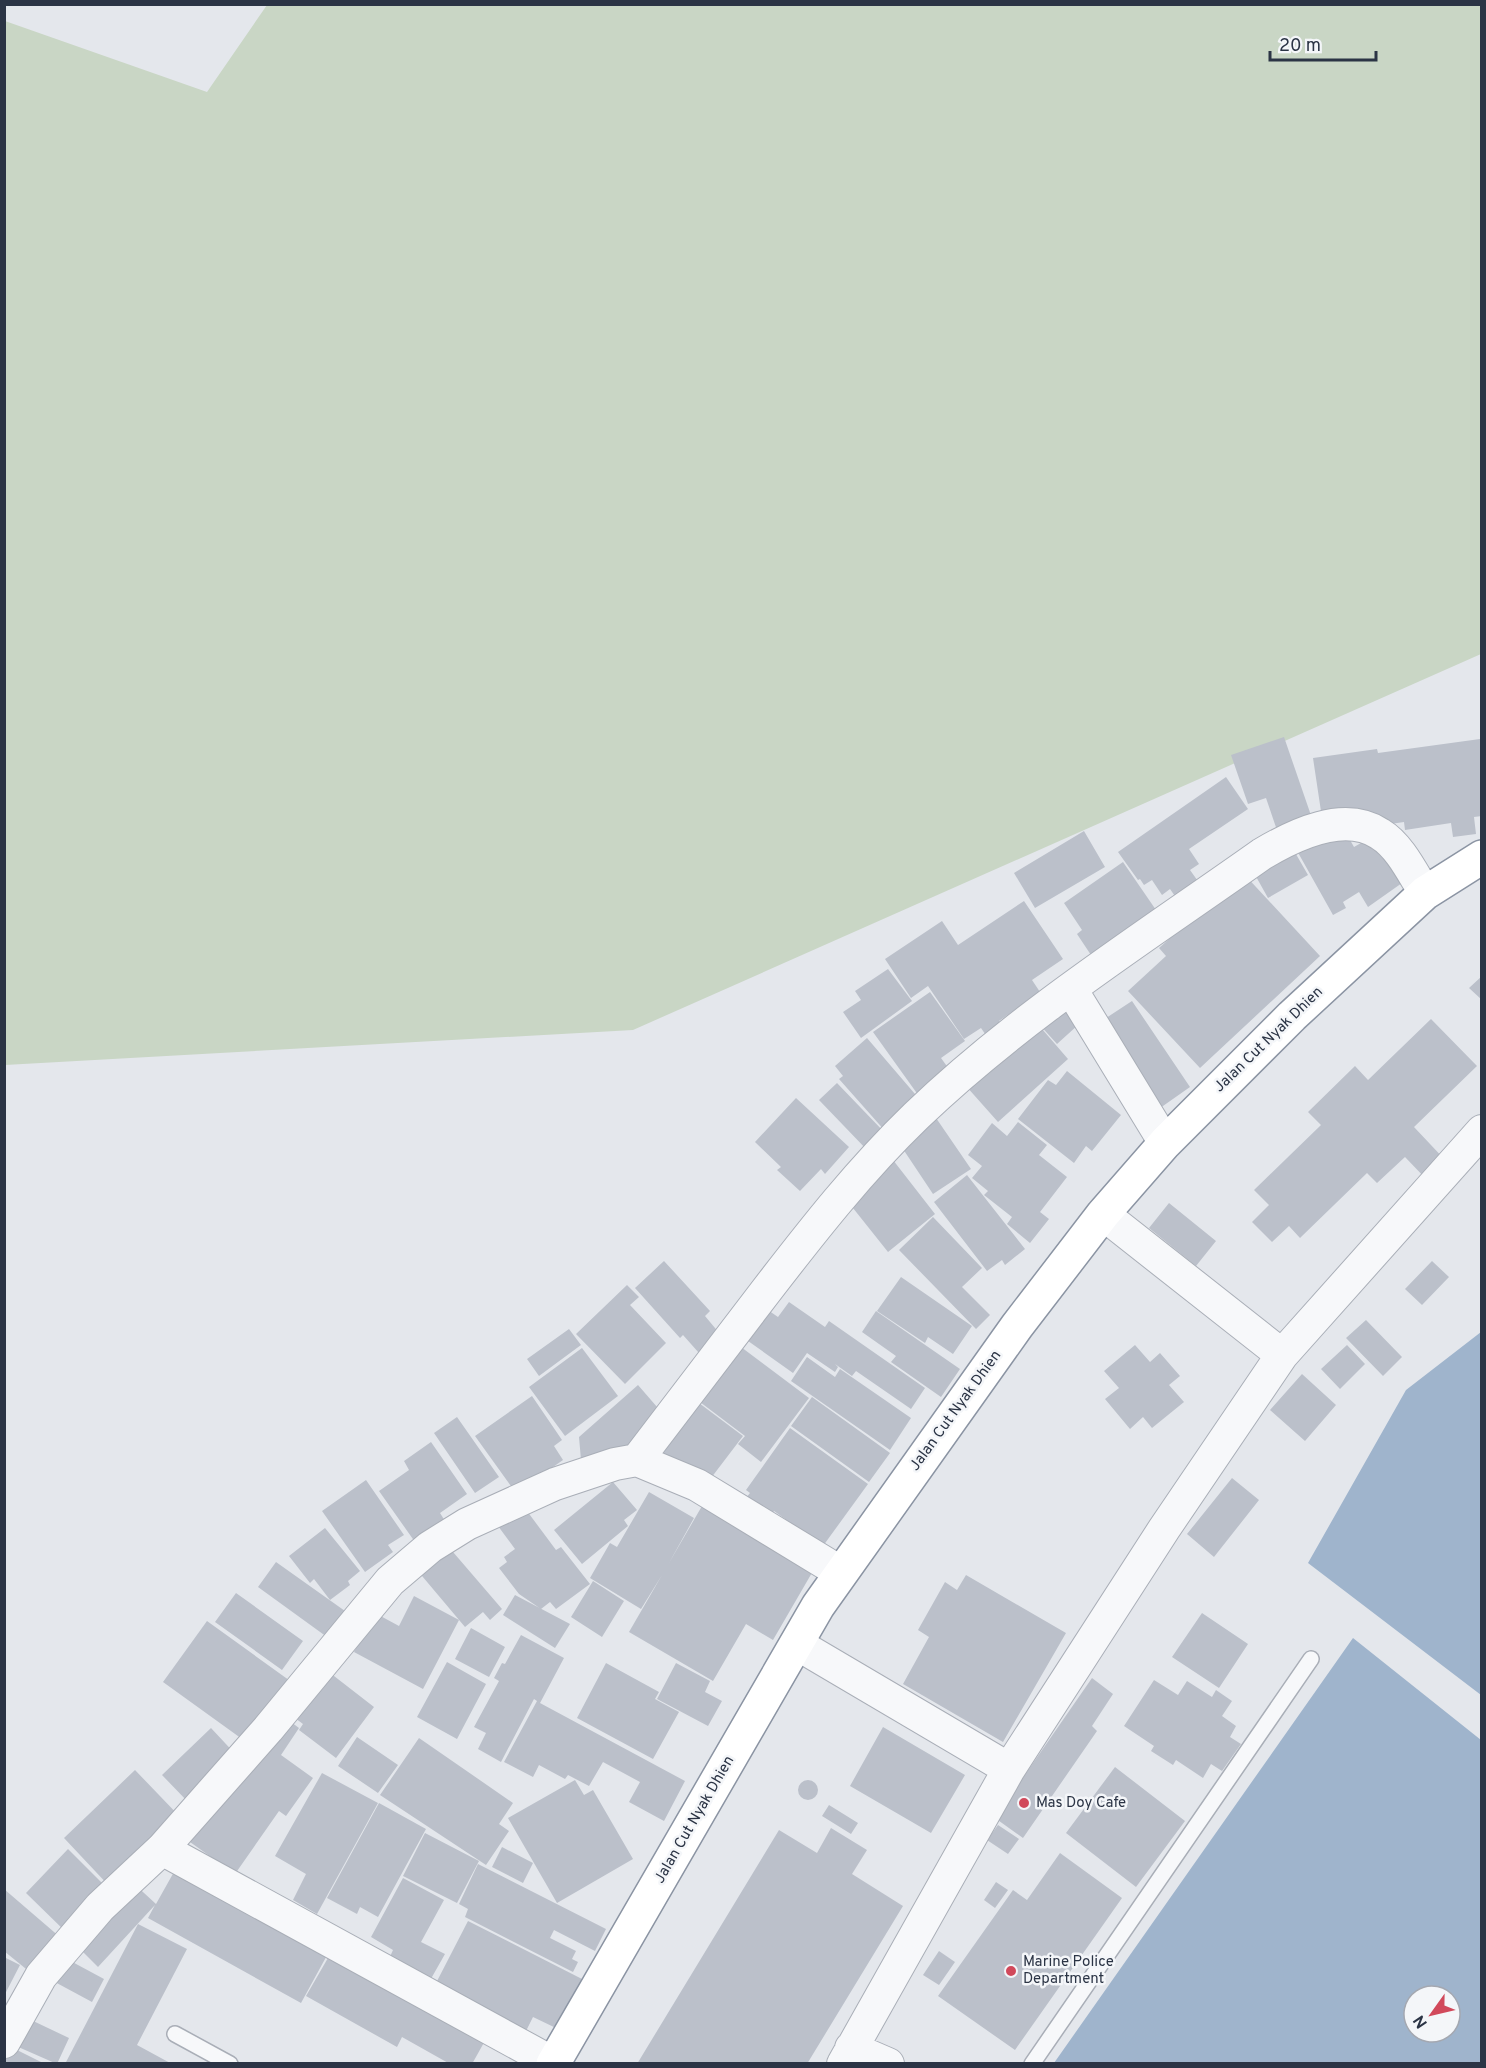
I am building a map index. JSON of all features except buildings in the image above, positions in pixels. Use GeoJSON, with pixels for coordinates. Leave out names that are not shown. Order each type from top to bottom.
{"type":"FeatureCollection","features":[{"type":"Feature","properties":{"kind":"highway","name":"Jalan Cut Nyak Dhien"},"geometry":{"type":"LineString","coordinates":[[553,2063],[840,1572],[1017,1326],[1103,1214],[1165,1143],[1292,1016],[1425,893],[1482,857]]}},
{"type":"Feature","properties":{"kind":"street"},"geometry":{"type":"LineString","coordinates":[[637,1460],[823,1217],[861,1173],[916,1116],[968,1069],[1071,989],[1286,839],[1336,824],[1354,825],[1380,834],[1401,855],[1425,893]]}},
{"type":"Feature","properties":{"kind":"street"},"geometry":{"type":"LineString","coordinates":[[1071,989],[1165,1143]]}},
{"type":"Feature","properties":{"kind":"street"},"geometry":{"type":"LineString","coordinates":[[888,2064],[847,2056],[1009,1768],[1164,1529],[1282,1355],[1482,1131]]}},
{"type":"Feature","properties":{"kind":"street"},"geometry":{"type":"LineString","coordinates":[[1103,1214],[1282,1355]]}},
{"type":"Feature","properties":{"kind":"street"},"geometry":{"type":"LineString","coordinates":[[4,2043],[41,1976],[100,1907],[162,1849],[268,1729],[390,1581],[414,1559],[467,1524],[578,1476],[615,1464],[637,1460],[697,1485],[840,1572]]}},
{"type":"Feature","properties":{"kind":"street"},"geometry":{"type":"LineString","coordinates":[[797,1644],[1009,1768]]}},
{"type":"Feature","properties":{"kind":"street"},"geometry":{"type":"LineString","coordinates":[[162,1849],[553,2063]]}},
{"type":"Feature","properties":{"kind":"lane"},"geometry":{"type":"LineString","coordinates":[[1032,2064],[1311,1659]]}},
{"type":"Feature","properties":{"kind":"lane"},"geometry":{"type":"LineString","coordinates":[[175,2034],[230,2064]]}},
{"type":"Feature","properties":{"kind":"green space"},"geometry":{"type":"Polygon","coordinates":[[[267,5],[1481,5],[1481,654],[633,1030],[5,1065],[5,21],[207,92],[267,5]]]}},
{"type":"Feature","properties":{"kind":"water"},"geometry":{"type":"Polygon","coordinates":[[[1481,1332],[1481,1695],[1308,1563],[1406,1390],[1481,1332]]]}},
{"type":"Feature","properties":{"kind":"water"},"geometry":{"type":"Polygon","coordinates":[[[1353,1638],[1481,1740],[1481,2063],[1054,2063],[1353,1638]]]}},
{"type":"Feature","properties":{"kind":"place","name":"Mas Doy Cafe"},"geometry":{"type":"Point","coordinates":[1024,1803]}},
{"type":"Feature","properties":{"kind":"place","name":"Marine Police Department"},"geometry":{"type":"Point","coordinates":[1011,1971]}}]}
